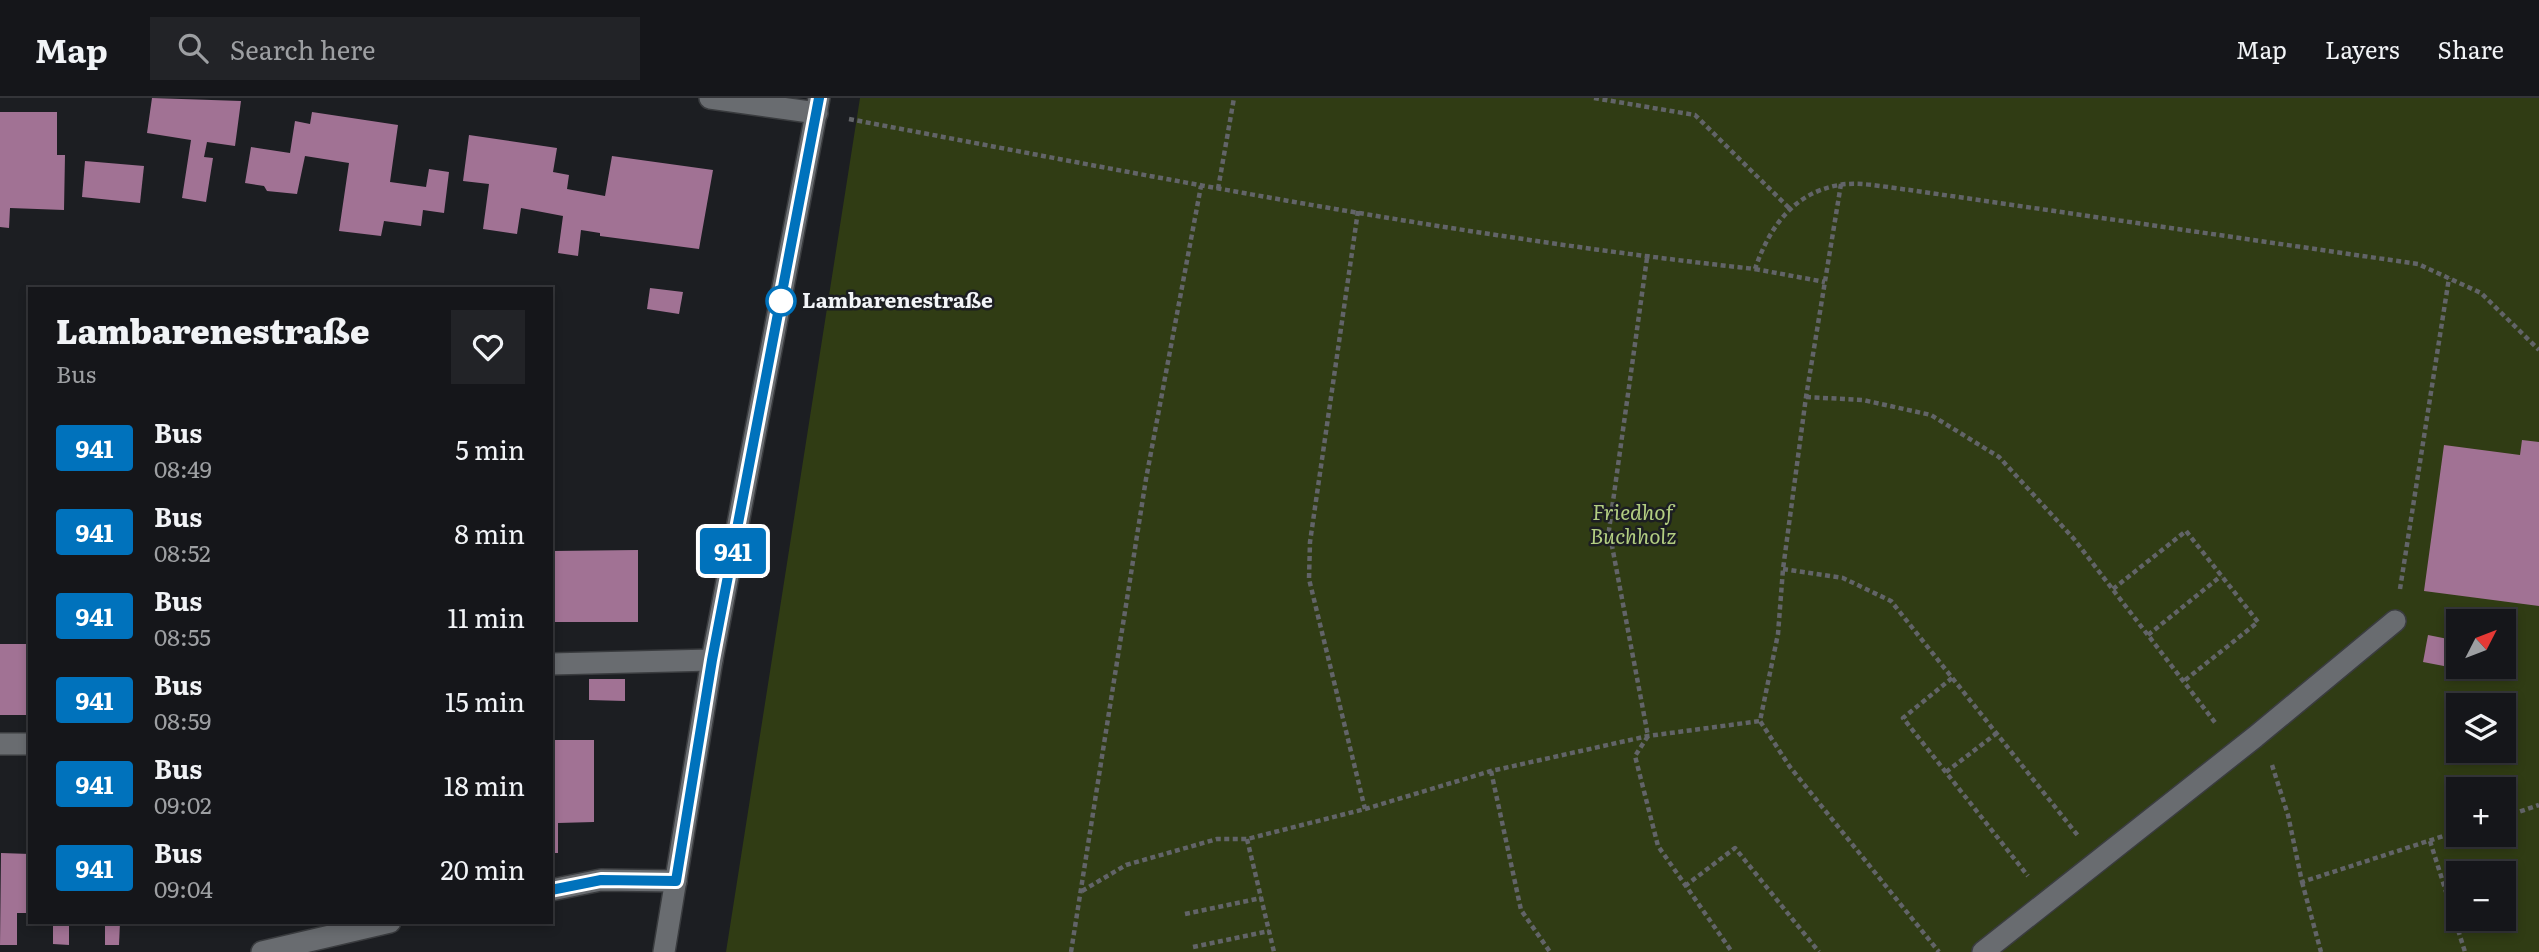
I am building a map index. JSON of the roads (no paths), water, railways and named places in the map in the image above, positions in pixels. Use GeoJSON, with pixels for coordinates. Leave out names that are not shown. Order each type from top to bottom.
{"type":"FeatureCollection","features":[{"type":"Feature","properties":{"kind":"street"},"geometry":{"type":"LineString","coordinates":[[664,952],[712,660],[818,106],[710,98]]}},
{"type":"Feature","properties":{"kind":"street"},"geometry":{"type":"LineString","coordinates":[[1983,952],[2256,737],[2395,621]]}},
{"type":"Feature","properties":{"kind":"street"},"geometry":{"type":"LineString","coordinates":[[553,664],[712,660]]}},
{"type":"Feature","properties":{"kind":"street"},"geometry":{"type":"LineString","coordinates":[[0,744],[28,744]]}},
{"type":"Feature","properties":{"kind":"street"},"geometry":{"type":"LineString","coordinates":[[553,890],[601,880],[676,881]]}},
{"type":"Feature","properties":{"kind":"street"},"geometry":{"type":"LineString","coordinates":[[262,952],[381,924]]}},
{"type":"Feature","properties":{"kind":"place","name":"Lambarenestraße"},"geometry":{"type":"Point","coordinates":[781,301]}},
{"type":"Feature","properties":{"kind":"park label","name":"Friedhof Buchholz"},"geometry":{"type":"Point","coordinates":[1633,525]}}]}
